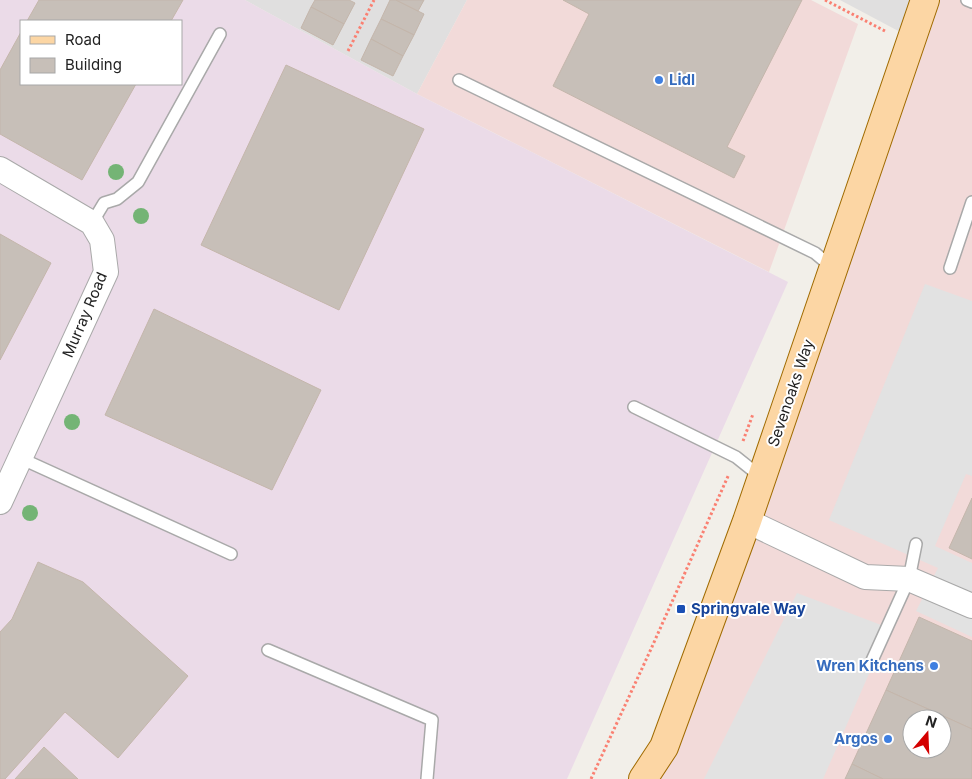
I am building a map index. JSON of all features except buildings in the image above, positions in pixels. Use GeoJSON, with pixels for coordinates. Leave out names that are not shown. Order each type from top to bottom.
{"type":"FeatureCollection","features":[{"type":"Feature","properties":{"kind":"main road","name":"Sevenoaks Way"},"geometry":{"type":"LineString","coordinates":[[643,779],[664,747],[747,522],[925,0]]}},
{"type":"Feature","properties":{"kind":"street"},"geometry":{"type":"LineString","coordinates":[[0,169],[92,223]]}},
{"type":"Feature","properties":{"kind":"street","name":"Murray Road"},"geometry":{"type":"LineString","coordinates":[[0,502],[106,272],[102,240],[92,223]]}},
{"type":"Feature","properties":{"kind":"street"},"geometry":{"type":"LineString","coordinates":[[747,522],[865,577],[909,579],[972,606]]}},
{"type":"Feature","properties":{"kind":"lane"},"geometry":{"type":"LineString","coordinates":[[967,0],[972,2]]}},
{"type":"Feature","properties":{"kind":"lane"},"geometry":{"type":"LineString","coordinates":[[92,223],[104,203],[117,199],[138,182],[220,34]]}},
{"type":"Feature","properties":{"kind":"lane"},"geometry":{"type":"LineString","coordinates":[[459,80],[815,253],[833,268]]}},
{"type":"Feature","properties":{"kind":"lane"},"geometry":{"type":"LineString","coordinates":[[950,268],[972,202]]}},
{"type":"Feature","properties":{"kind":"lane"},"geometry":{"type":"LineString","coordinates":[[634,407],[736,457],[762,478]]}},
{"type":"Feature","properties":{"kind":"lane"},"geometry":{"type":"LineString","coordinates":[[20,458],[231,554]]}},
{"type":"Feature","properties":{"kind":"lane"},"geometry":{"type":"LineString","coordinates":[[870,665],[909,579],[916,544]]}},
{"type":"Feature","properties":{"kind":"lane"},"geometry":{"type":"LineString","coordinates":[[268,650],[432,720],[427,779]]}},
{"type":"Feature","properties":{"kind":"path"},"geometry":{"type":"LineString","coordinates":[[348,51],[374,0]]}},
{"type":"Feature","properties":{"kind":"path"},"geometry":{"type":"LineString","coordinates":[[825,0],[892,34]]}},
{"type":"Feature","properties":{"kind":"path"},"geometry":{"type":"LineString","coordinates":[[591,779],[651,650],[736,457],[753,412]]}},
{"type":"Feature","properties":{"kind":"shaded area"},"geometry":{"type":"Polygon","coordinates":[[[0,0],[245,0],[417,94],[788,282],[567,779],[0,779],[0,0]]]}},
{"type":"Feature","properties":{"kind":"shaded area"},"geometry":{"type":"Polygon","coordinates":[[[245,0],[467,0],[417,94],[245,0]]]}},
{"type":"Feature","properties":{"kind":"shaded area"},"geometry":{"type":"Polygon","coordinates":[[[467,0],[811,0],[858,24],[769,272],[417,94],[467,0]]]}},
{"type":"Feature","properties":{"kind":"shaded area"},"geometry":{"type":"Polygon","coordinates":[[[840,0],[915,0],[904,34],[840,0]]]}},
{"type":"Feature","properties":{"kind":"shaded area"},"geometry":{"type":"Polygon","coordinates":[[[934,0],[972,0],[972,779],[650,779],[934,0]]]}},
{"type":"Feature","properties":{"kind":"shaded area"},"geometry":{"type":"Polygon","coordinates":[[[925,284],[972,301],[972,476],[966,474],[935,546],[972,563],[972,637],[916,611],[938,568],[829,520],[925,284]]]}},
{"type":"Feature","properties":{"kind":"shaded area"},"geometry":{"type":"Polygon","coordinates":[[[797,593],[889,628],[823,779],[704,779],[797,593]]]}},
{"type":"Feature","properties":{"kind":"place","name":"Lidl"},"geometry":{"type":"Point","coordinates":[659,80]}},
{"type":"Feature","properties":{"kind":"place","name":"Springvale Way"},"geometry":{"type":"Point","coordinates":[681,609]}},
{"type":"Feature","properties":{"kind":"place","name":"Wren Kitchens"},"geometry":{"type":"Point","coordinates":[934,666]}},
{"type":"Feature","properties":{"kind":"place","name":"Argos"},"geometry":{"type":"Point","coordinates":[888,739]}}]}
